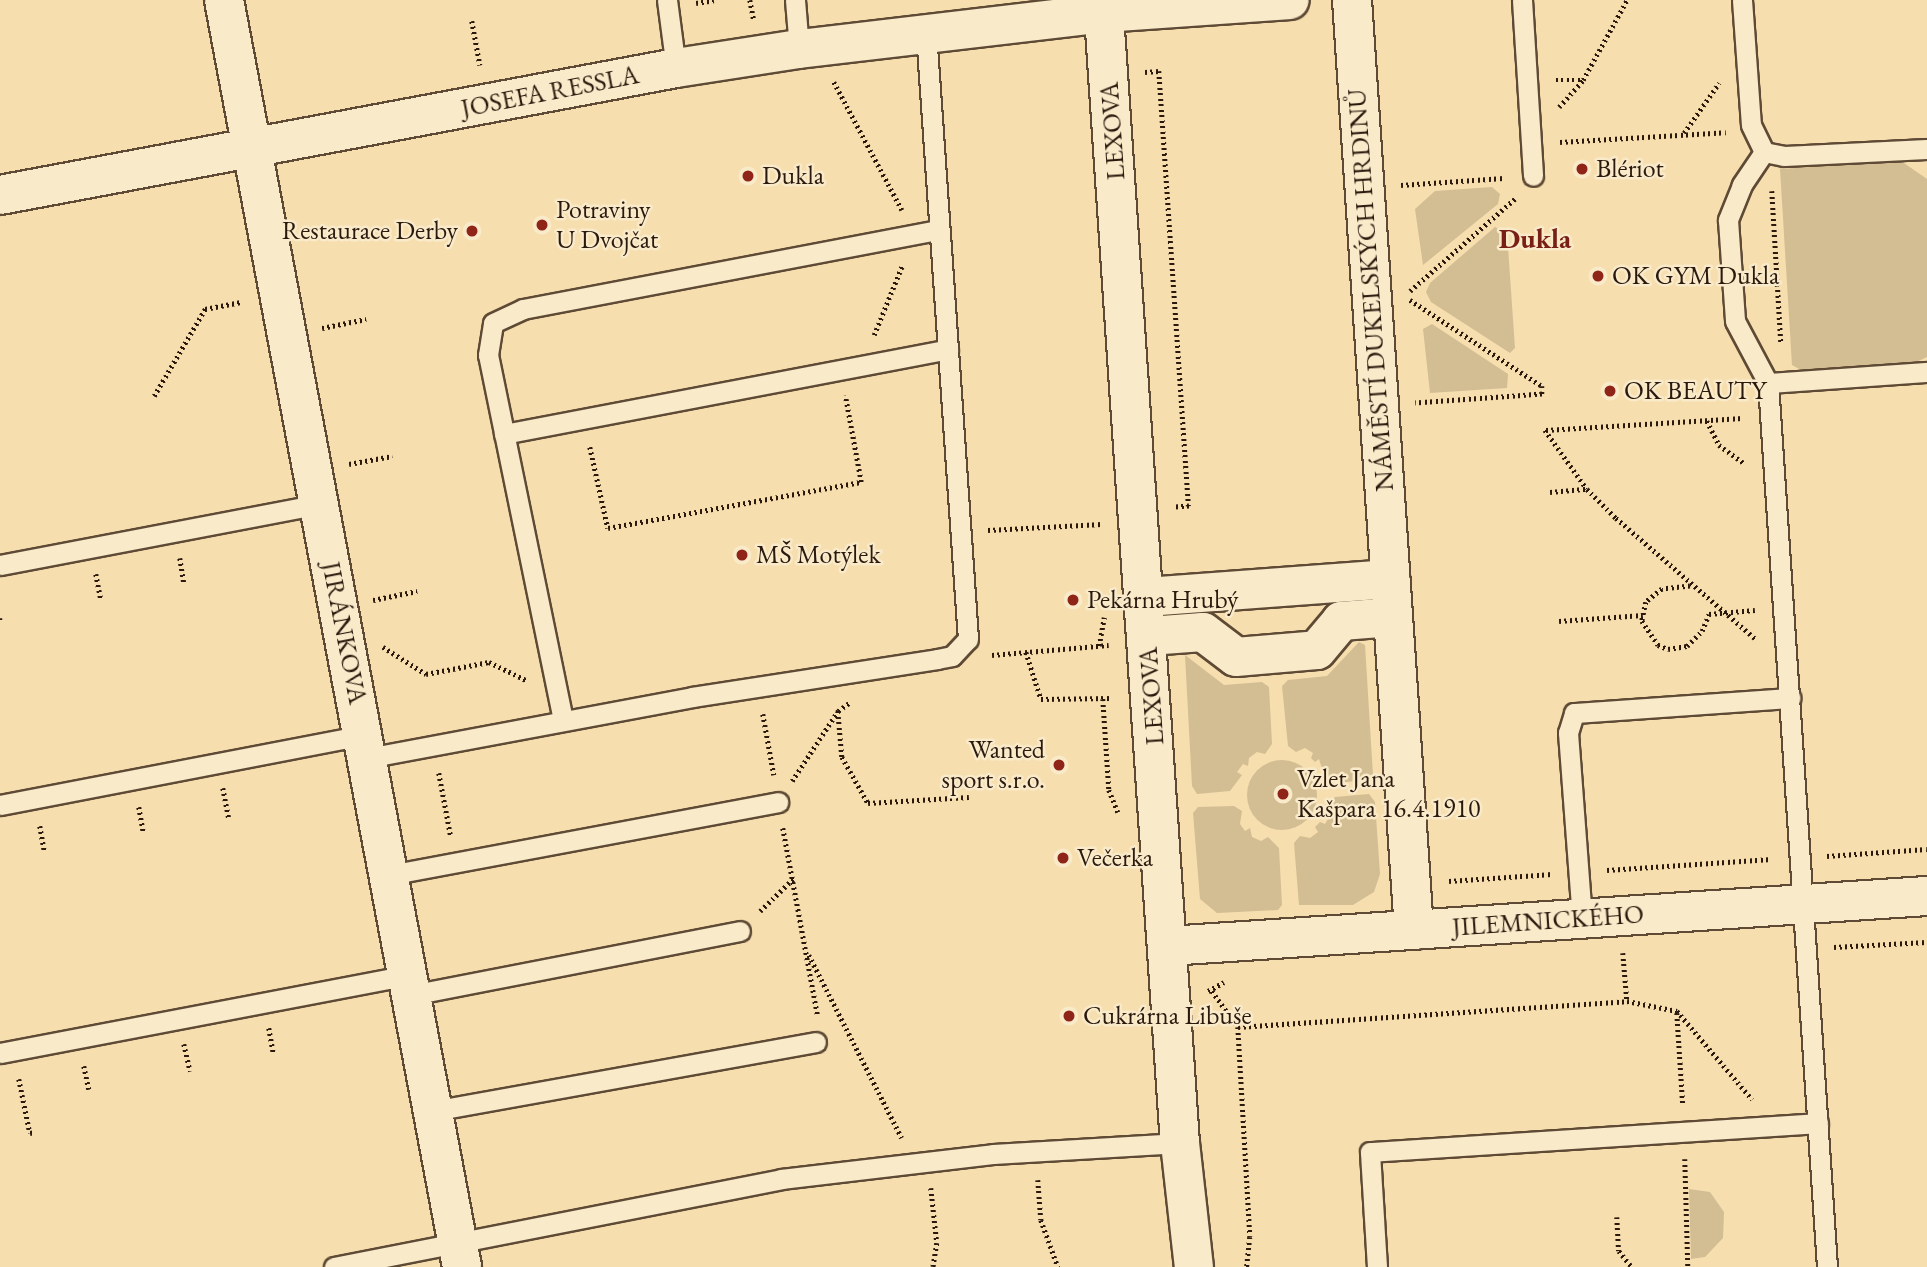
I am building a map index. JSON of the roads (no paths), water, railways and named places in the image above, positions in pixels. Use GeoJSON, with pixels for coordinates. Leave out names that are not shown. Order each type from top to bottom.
{"type":"FeatureCollection","features":[{"type":"Feature","properties":{"kind":"street","name":"JIRÁNKOVA"},"geometry":{"type":"LineString","coordinates":[[224,0],[460,1255]]}},
{"type":"Feature","properties":{"kind":"street"},"geometry":{"type":"LineString","coordinates":[[1104,6],[1290,0]]}},
{"type":"Feature","properties":{"kind":"street","name":"NÁMĚSTÍ DUKELSKÝCH HRDINŮ"},"geometry":{"type":"LineString","coordinates":[[1352,0],[1414,930]]}},
{"type":"Feature","properties":{"kind":"street","name":"JOSEFA RESSLA"},"geometry":{"type":"LineString","coordinates":[[0,195],[676,68],[1104,6]]}},
{"type":"Feature","properties":{"kind":"street","name":"LEXOVA"},"geometry":{"type":"LineString","coordinates":[[1104,6],[1149,636],[1180,1143],[1194,1267]]}},
{"type":"Feature","properties":{"kind":"street"},"geometry":{"type":"LineString","coordinates":[[1146,597],[1390,579]]}},
{"type":"Feature","properties":{"kind":"street"},"geometry":{"type":"LineString","coordinates":[[1149,636],[1203,632],[1236,657],[1317,650],[1341,621],[1393,617]]}},
{"type":"Feature","properties":{"kind":"street","name":"JILEMNICKÉHO"},"geometry":{"type":"LineString","coordinates":[[1168,946],[1927,896]]}},
{"type":"Feature","properties":{"kind":"lane"},"geometry":{"type":"LineString","coordinates":[[667,0],[676,68]]}},
{"type":"Feature","properties":{"kind":"lane"},"geometry":{"type":"LineString","coordinates":[[795,0],[799,49]]}},
{"type":"Feature","properties":{"kind":"lane"},"geometry":{"type":"LineString","coordinates":[[1522,0],[1533,176]]}},
{"type":"Feature","properties":{"kind":"lane"},"geometry":{"type":"LineString","coordinates":[[1742,0],[1752,130],[1767,154]]}},
{"type":"Feature","properties":{"kind":"lane"},"geometry":{"type":"LineString","coordinates":[[0,805],[365,747],[433,745],[758,686],[937,659],[960,650],[970,628],[926,33]]}},
{"type":"Feature","properties":{"kind":"lane"},"geometry":{"type":"LineString","coordinates":[[1827,1267],[1770,417],[1775,382],[1735,321],[1728,220],[1742,185],[1767,154],[1927,149]]}},
{"type":"Feature","properties":{"kind":"lane"},"geometry":{"type":"LineString","coordinates":[[563,720],[503,433],[488,337],[493,323],[506,314],[939,230]]}},
{"type":"Feature","properties":{"kind":"lane"},"geometry":{"type":"LineString","coordinates":[[503,433],[948,349]]}},
{"type":"Feature","properties":{"kind":"lane"},"geometry":{"type":"LineString","coordinates":[[1775,382],[1927,372]]}},
{"type":"Feature","properties":{"kind":"lane"},"geometry":{"type":"LineString","coordinates":[[0,565],[320,504]]}},
{"type":"Feature","properties":{"kind":"lane"},"geometry":{"type":"LineString","coordinates":[[1582,919],[1568,733],[1574,713],[1790,698]]}},
{"type":"Feature","properties":{"kind":"lane"},"geometry":{"type":"LineString","coordinates":[[389,875],[778,802]]}},
{"type":"Feature","properties":{"kind":"lane"},"geometry":{"type":"LineString","coordinates":[[7,1052],[740,931]]}},
{"type":"Feature","properties":{"kind":"lane"},"geometry":{"type":"LineString","coordinates":[[433,1111],[816,1042]]}},
{"type":"Feature","properties":{"kind":"lane"},"geometry":{"type":"LineString","coordinates":[[1377,1267],[1370,1152],[1818,1123]]}},
{"type":"Feature","properties":{"kind":"lane"},"geometry":{"type":"LineString","coordinates":[[334,1267],[460,1255],[781,1179],[1037,1152],[1180,1143]]}},
{"type":"Feature","properties":{"kind":"place","name":"Blériot"},"geometry":{"type":"Point","coordinates":[1582,169]}},
{"type":"Feature","properties":{"kind":"place","name":"Dukla"},"geometry":{"type":"Point","coordinates":[748,176]}},
{"type":"Feature","properties":{"kind":"place","name":"Potraviny U Dvojčat"},"geometry":{"type":"Point","coordinates":[542,225]}},
{"type":"Feature","properties":{"kind":"place","name":"Restaurace Derby"},"geometry":{"type":"Point","coordinates":[472,231]}},
{"type":"Feature","properties":{"kind":"place","name":"OK GYM Dukla"},"geometry":{"type":"Point","coordinates":[1598,276]}},
{"type":"Feature","properties":{"kind":"place","name":"OK BEAUTY"},"geometry":{"type":"Point","coordinates":[1610,391]}},
{"type":"Feature","properties":{"kind":"place","name":"MŠ Motýlek"},"geometry":{"type":"Point","coordinates":[742,555]}},
{"type":"Feature","properties":{"kind":"place","name":"Pekárna Hrubý"},"geometry":{"type":"Point","coordinates":[1073,600]}},
{"type":"Feature","properties":{"kind":"place","name":"Wanted sport s.r.o."},"geometry":{"type":"Point","coordinates":[1059,765]}},
{"type":"Feature","properties":{"kind":"place","name":"Vzlet Jana Kašpara 16.4.1910"},"geometry":{"type":"Point","coordinates":[1283,794]}},
{"type":"Feature","properties":{"kind":"place","name":"Večerka"},"geometry":{"type":"Point","coordinates":[1063,858]}},
{"type":"Feature","properties":{"kind":"place","name":"Cukrárna Libuše"},"geometry":{"type":"Point","coordinates":[1069,1016]}},
{"type":"Feature","properties":{"kind":"district","name":"Dukla"},"geometry":{"type":"Point","coordinates":[1535,238]}}]}
